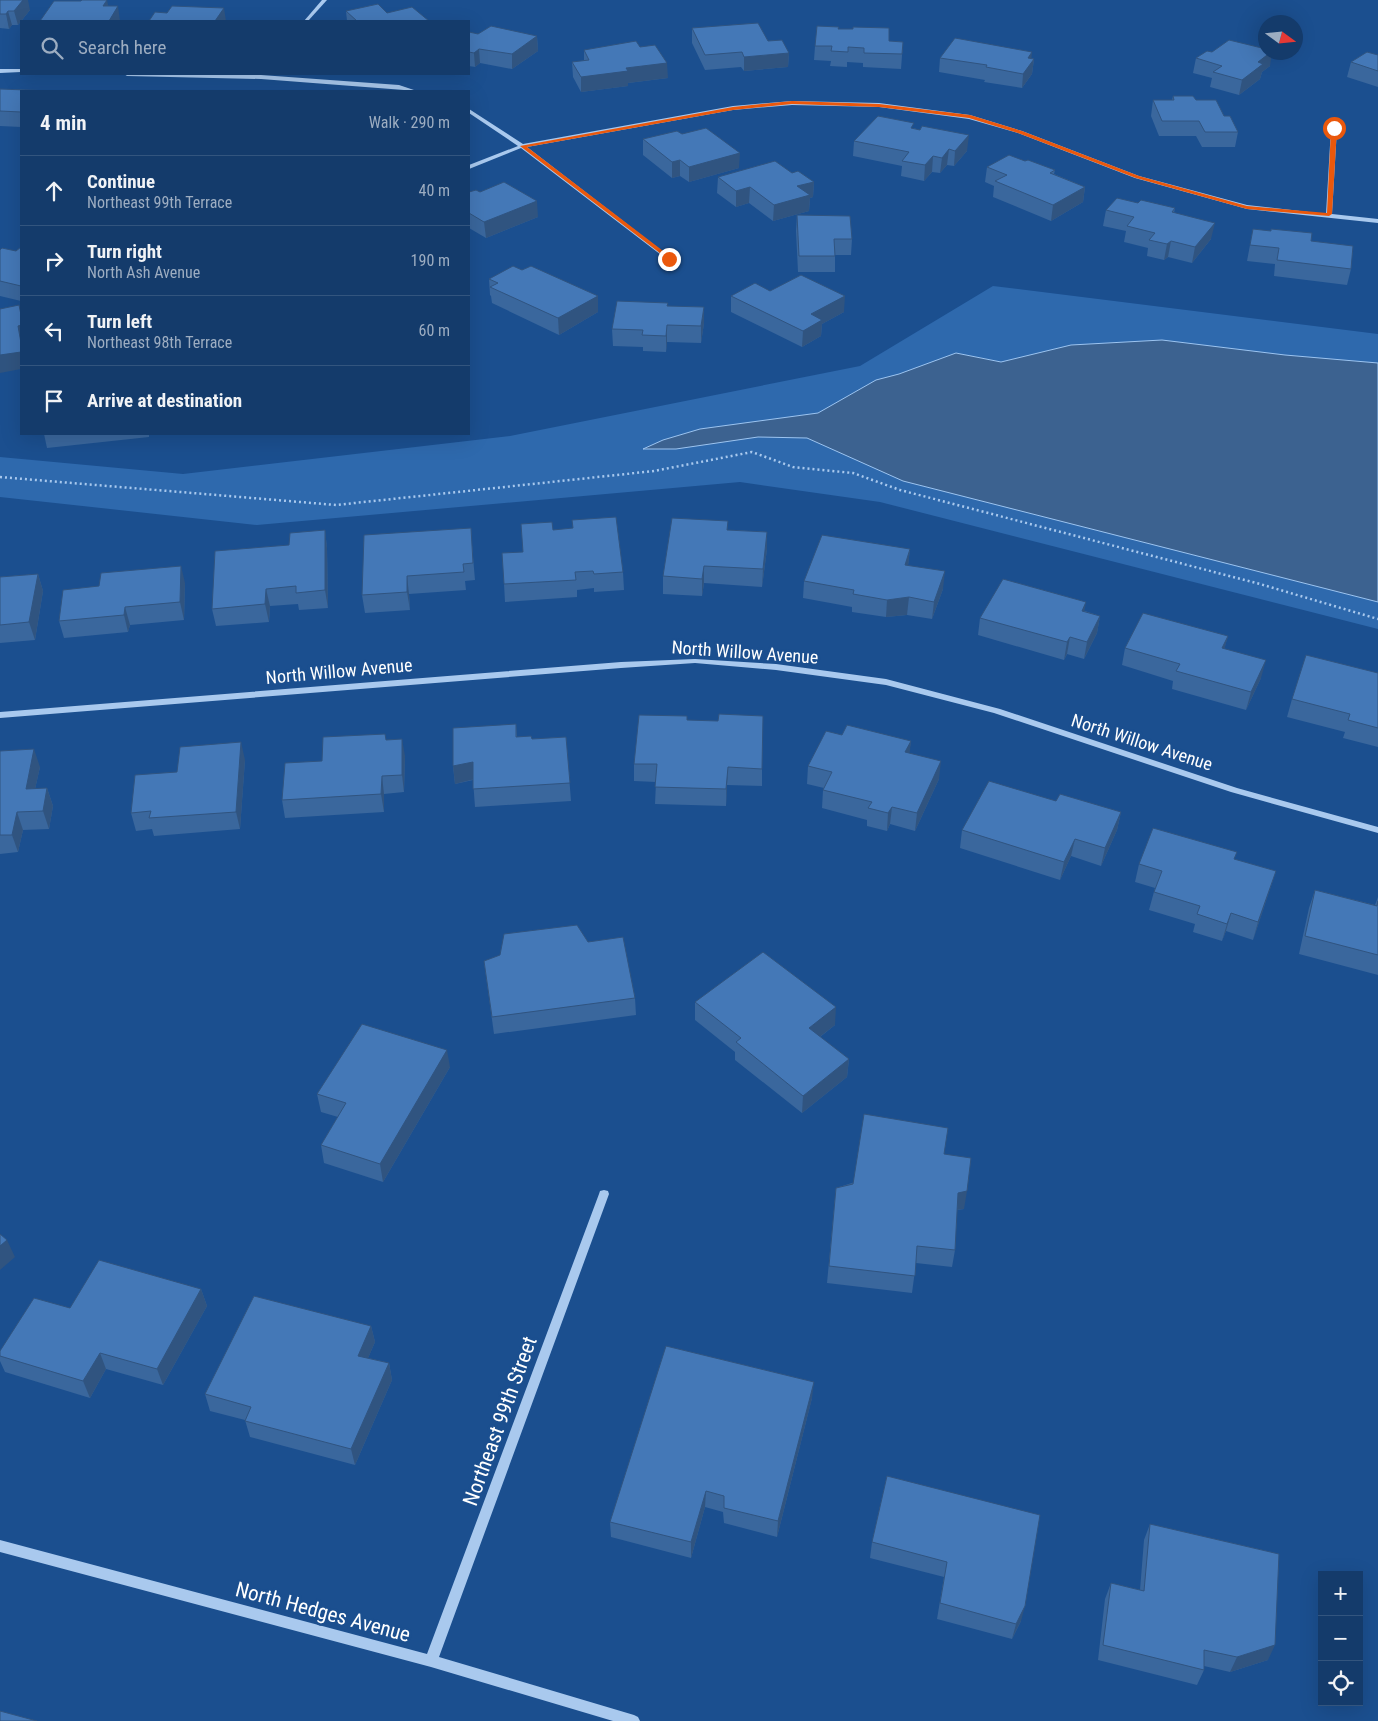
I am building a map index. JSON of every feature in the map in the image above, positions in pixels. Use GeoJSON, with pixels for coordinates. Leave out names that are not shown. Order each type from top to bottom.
{"type":"FeatureCollection","features":[{"type":"Feature","properties":{"kind":"street"},"geometry":{"type":"LineString","coordinates":[[307,20],[325,0]]}},
{"type":"Feature","properties":{"kind":"street"},"geometry":{"type":"LineString","coordinates":[[0,71],[20,71]]}},
{"type":"Feature","properties":{"kind":"street"},"geometry":{"type":"LineString","coordinates":[[262,75],[399,87],[410,90]]}},
{"type":"Feature","properties":{"kind":"street"},"geometry":{"type":"LineString","coordinates":[[470,166],[522,146],[733,108],[792,103],[879,105],[970,117],[1020,132],[1137,177],[1247,207],[1329,214],[1378,221]]}},
{"type":"Feature","properties":{"kind":"street"},"geometry":{"type":"LineString","coordinates":[[470,112],[522,146],[669,259]]}},
{"type":"Feature","properties":{"kind":"street"},"geometry":{"type":"LineString","coordinates":[[1329,214],[1334,128]]}},
{"type":"Feature","properties":{"kind":"street","name":"North Willow Avenue"},"geometry":{"type":"LineString","coordinates":[[0,715],[621,665],[695,661],[776,667],[886,682],[997,711],[1234,790],[1378,830]]}},
{"type":"Feature","properties":{"kind":"street","name":"Northeast 99th Street"},"geometry":{"type":"LineString","coordinates":[[431,1661],[604,1194]]}},
{"type":"Feature","properties":{"kind":"street","name":"North Hedges Avenue"},"geometry":{"type":"LineString","coordinates":[[0,1546],[431,1661],[634,1721]]}},
{"type":"Feature","properties":{"kind":"path"},"geometry":{"type":"LineString","coordinates":[[0,477],[336,505],[654,472],[752,452],[793,466],[853,473],[909,493],[1260,584],[1378,619]]}},
{"type":"Feature","properties":{"kind":"shaded area"},"geometry":{"type":"Polygon","coordinates":[[[993,286],[1378,334],[1378,629],[880,502],[740,482],[257,525],[0,497],[0,457],[183,474],[510,436],[860,366],[993,286]]]}},
{"type":"Feature","properties":{"kind":"shaded area"},"geometry":{"type":"Polygon","coordinates":[[[1162,340],[1285,355],[1378,363],[1378,602],[903,481],[807,438],[758,437],[676,449],[643,449],[663,440],[700,429],[818,413],[876,380],[899,374],[956,353],[1001,362],[1071,345],[1162,340]]]}},
{"type":"Feature","properties":{"kind":"building"},"geometry":{"type":"Polygon","coordinates":[[[0,0],[23,0],[14,11],[0,14],[0,0]]]}},
{"type":"Feature","properties":{"kind":"building"},"geometry":{"type":"Polygon","coordinates":[[[107,0],[103,6],[118,6],[110,20],[41,20],[54,1],[107,0]]]}},
{"type":"Feature","properties":{"kind":"building"},"geometry":{"type":"Polygon","coordinates":[[[378,4],[387,13],[412,7],[428,20],[356,20],[346,11],[378,4]]]}},
{"type":"Feature","properties":{"kind":"building"},"geometry":{"type":"Polygon","coordinates":[[[172,6],[224,8],[216,20],[150,20],[155,12],[167,13],[172,6]]]}},
{"type":"Feature","properties":{"kind":"building"},"geometry":{"type":"Polygon","coordinates":[[[758,23],[768,41],[782,40],[789,53],[744,57],[742,52],[705,55],[692,28],[758,23]]]}},
{"type":"Feature","properties":{"kind":"building"},"geometry":{"type":"Polygon","coordinates":[[[491,26],[537,36],[512,54],[479,49],[474,53],[470,52],[470,32],[478,34],[491,26]]]}},
{"type":"Feature","properties":{"kind":"building"},"geometry":{"type":"Polygon","coordinates":[[[817,26],[839,27],[838,29],[853,29],[853,27],[889,28],[889,41],[903,42],[902,54],[864,53],[864,48],[848,47],[848,52],[831,51],[832,46],[815,46],[817,26]]]}},
{"type":"Feature","properties":{"kind":"building"},"geometry":{"type":"Polygon","coordinates":[[[955,38],[1032,52],[1028,58],[1034,59],[1023,74],[986,67],[987,65],[940,58],[955,38]]]}},
{"type":"Feature","properties":{"kind":"building"},"geometry":{"type":"Polygon","coordinates":[[[1229,40],[1258,47],[1258,60],[1261,60],[1258,62],[1263,64],[1242,80],[1213,72],[1222,66],[1196,58],[1207,51],[1212,52],[1229,40]]]}},
{"type":"Feature","properties":{"kind":"building"},"geometry":{"type":"Polygon","coordinates":[[[636,41],[640,47],[655,45],[667,63],[626,68],[628,71],[581,77],[572,62],[589,60],[584,50],[636,41]]]}},
{"type":"Feature","properties":{"kind":"building"},"geometry":{"type":"Polygon","coordinates":[[[1367,52],[1378,55],[1378,71],[1351,62],[1367,52]]]}},
{"type":"Feature","properties":{"kind":"building"},"geometry":{"type":"Polygon","coordinates":[[[0,89],[26,90],[20,90],[20,112],[0,111],[0,89]]]}},
{"type":"Feature","properties":{"kind":"building"},"geometry":{"type":"Polygon","coordinates":[[[1173,96],[1193,96],[1196,100],[1216,100],[1224,116],[1230,116],[1238,132],[1205,132],[1199,121],[1162,121],[1153,100],[1174,100],[1173,96]]]}},
{"type":"Feature","properties":{"kind":"building"},"geometry":{"type":"Polygon","coordinates":[[[878,116],[914,123],[911,128],[920,130],[922,126],[969,135],[955,151],[949,149],[942,158],[933,156],[925,165],[902,161],[909,152],[854,141],[878,116]]]}},
{"type":"Feature","properties":{"kind":"building"},"geometry":{"type":"Polygon","coordinates":[[[706,128],[740,153],[689,167],[680,160],[672,162],[643,139],[677,131],[682,134],[706,128]]]}},
{"type":"Feature","properties":{"kind":"building"},"geometry":{"type":"Polygon","coordinates":[[[1009,155],[1055,170],[1050,173],[1085,187],[1053,205],[995,181],[1007,175],[987,167],[1009,155]]]}},
{"type":"Feature","properties":{"kind":"building"},"geometry":{"type":"Polygon","coordinates":[[[775,161],[792,173],[798,171],[814,182],[797,186],[810,195],[774,205],[750,187],[736,191],[718,177],[775,161]]]}},
{"type":"Feature","properties":{"kind":"building"},"geometry":{"type":"Polygon","coordinates":[[[504,182],[537,201],[484,222],[470,214],[470,192],[476,190],[480,192],[504,182]]]}},
{"type":"Feature","properties":{"kind":"building"},"geometry":{"type":"Polygon","coordinates":[[[1117,198],[1138,203],[1141,200],[1175,208],[1172,212],[1215,223],[1195,247],[1171,241],[1167,244],[1149,240],[1155,233],[1127,226],[1134,217],[1106,210],[1117,198]]]}},
{"type":"Feature","properties":{"kind":"building"},"geometry":{"type":"Polygon","coordinates":[[[797,215],[850,216],[852,239],[834,239],[835,256],[799,256],[797,215]]]}},
{"type":"Feature","properties":{"kind":"building"},"geometry":{"type":"Polygon","coordinates":[[[1253,229],[1312,233],[1311,241],[1353,246],[1351,269],[1277,260],[1279,248],[1250,245],[1253,229]]]}},
{"type":"Feature","properties":{"kind":"building"},"geometry":{"type":"Polygon","coordinates":[[[2,248],[16,251],[20,248],[20,286],[0,281],[0,250],[2,248]]]}},
{"type":"Feature","properties":{"kind":"building"},"geometry":{"type":"Polygon","coordinates":[[[513,266],[522,270],[531,266],[598,296],[558,318],[490,287],[498,283],[489,279],[513,266]]]}},
{"type":"Feature","properties":{"kind":"building"},"geometry":{"type":"Polygon","coordinates":[[[801,275],[845,296],[811,314],[822,320],[803,331],[731,296],[755,283],[770,291],[801,275]]]}},
{"type":"Feature","properties":{"kind":"building"},"geometry":{"type":"Polygon","coordinates":[[[617,301],[668,303],[667,306],[704,307],[701,326],[667,325],[666,336],[642,335],[643,330],[612,329],[617,301]]]}},
{"type":"Feature","properties":{"kind":"building"},"geometry":{"type":"Polygon","coordinates":[[[19,305],[20,352],[0,355],[0,309],[19,305]]]}},
{"type":"Feature","properties":{"kind":"building"},"geometry":{"type":"Polygon","coordinates":[[[616,517],[623,572],[594,574],[593,571],[575,572],[576,580],[504,584],[502,553],[523,552],[521,524],[552,522],[553,530],[573,528],[572,520],[616,517]]]}},
{"type":"Feature","properties":{"kind":"building"},"geometry":{"type":"Polygon","coordinates":[[[672,518],[728,521],[727,530],[767,532],[763,569],[704,566],[702,579],[663,576],[672,518]]]}},
{"type":"Feature","properties":{"kind":"building"},"geometry":{"type":"Polygon","coordinates":[[[471,528],[473,563],[463,564],[464,572],[407,576],[407,592],[362,595],[364,535],[471,528]]]}},
{"type":"Feature","properties":{"kind":"building"},"geometry":{"type":"Polygon","coordinates":[[[325,530],[325,590],[296,593],[296,586],[266,589],[265,604],[212,609],[215,551],[289,545],[290,533],[325,530]]]}},
{"type":"Feature","properties":{"kind":"building"},"geometry":{"type":"Polygon","coordinates":[[[822,535],[910,549],[905,565],[945,571],[934,602],[909,597],[887,600],[853,594],[854,590],[804,581],[822,535]]]}},
{"type":"Feature","properties":{"kind":"building"},"geometry":{"type":"Polygon","coordinates":[[[181,566],[180,602],[125,607],[124,615],[59,621],[63,590],[99,586],[101,573],[181,566]]]}},
{"type":"Feature","properties":{"kind":"building"},"geometry":{"type":"Polygon","coordinates":[[[38,574],[29,622],[0,625],[0,577],[38,574]]]}},
{"type":"Feature","properties":{"kind":"building"},"geometry":{"type":"Polygon","coordinates":[[[1003,579],[1086,602],[1082,611],[1100,616],[1087,642],[1070,637],[1067,642],[980,618],[1003,579]]]}},
{"type":"Feature","properties":{"kind":"building"},"geometry":{"type":"Polygon","coordinates":[[[1143,613],[1228,636],[1222,648],[1266,660],[1251,692],[1176,671],[1180,664],[1125,648],[1143,613]]]}},
{"type":"Feature","properties":{"kind":"building"},"geometry":{"type":"Polygon","coordinates":[[[1306,655],[1378,673],[1378,728],[1348,720],[1350,714],[1292,699],[1306,655]]]}},
{"type":"Feature","properties":{"kind":"building"},"geometry":{"type":"Polygon","coordinates":[[[719,714],[763,716],[762,769],[728,767],[726,789],[655,787],[657,764],[634,764],[639,715],[687,716],[687,720],[718,721],[719,714]]]}},
{"type":"Feature","properties":{"kind":"building"},"geometry":{"type":"Polygon","coordinates":[[[516,724],[516,737],[531,736],[532,739],[566,737],[570,783],[473,789],[473,762],[453,766],[453,728],[516,724]]]}},
{"type":"Feature","properties":{"kind":"building"},"geometry":{"type":"Polygon","coordinates":[[[847,725],[911,741],[905,752],[941,761],[917,813],[892,807],[888,813],[868,808],[872,802],[823,790],[832,772],[808,766],[826,731],[842,735],[847,725]]]}},
{"type":"Feature","properties":{"kind":"building"},"geometry":{"type":"Polygon","coordinates":[[[385,734],[386,740],[402,739],[402,775],[382,776],[381,794],[282,800],[285,763],[322,761],[323,737],[385,734]]]}},
{"type":"Feature","properties":{"kind":"building"},"geometry":{"type":"Polygon","coordinates":[[[241,742],[236,812],[149,818],[151,811],[131,813],[135,775],[177,772],[180,747],[241,742]]]}},
{"type":"Feature","properties":{"kind":"building"},"geometry":{"type":"Polygon","coordinates":[[[34,749],[26,789],[47,788],[43,811],[17,812],[12,835],[0,835],[0,751],[34,749]]]}},
{"type":"Feature","properties":{"kind":"building"},"geometry":{"type":"Polygon","coordinates":[[[989,781],[1056,801],[1060,794],[1121,812],[1105,848],[1075,839],[1064,862],[962,830],[989,781]]]}},
{"type":"Feature","properties":{"kind":"building"},"geometry":{"type":"Polygon","coordinates":[[[1153,828],[1237,852],[1234,859],[1276,871],[1258,922],[1231,913],[1227,924],[1197,914],[1200,906],[1154,892],[1162,871],[1139,864],[1153,828]]]}},
{"type":"Feature","properties":{"kind":"building"},"geometry":{"type":"Polygon","coordinates":[[[1315,890],[1377,906],[1378,901],[1378,955],[1305,936],[1315,890]]]}},
{"type":"Feature","properties":{"kind":"building"},"geometry":{"type":"Polygon","coordinates":[[[577,925],[588,942],[623,937],[635,998],[492,1017],[484,961],[500,955],[504,934],[577,925]]]}},
{"type":"Feature","properties":{"kind":"building"},"geometry":{"type":"Polygon","coordinates":[[[763,952],[836,1007],[809,1028],[849,1059],[803,1096],[736,1042],[741,1038],[695,1002],[763,952]]]}},
{"type":"Feature","properties":{"kind":"building"},"geometry":{"type":"Polygon","coordinates":[[[362,1024],[447,1050],[380,1164],[321,1145],[346,1103],[317,1094],[362,1024]]]}},
{"type":"Feature","properties":{"kind":"building"},"geometry":{"type":"Polygon","coordinates":[[[864,1114],[948,1128],[944,1154],[971,1158],[967,1191],[958,1193],[955,1250],[917,1246],[915,1276],[829,1266],[836,1188],[853,1184],[864,1114]]]}},
{"type":"Feature","properties":{"kind":"building"},"geometry":{"type":"Polygon","coordinates":[[[0,1234],[7,1240],[0,1246],[0,1234]]]}},
{"type":"Feature","properties":{"kind":"building"},"geometry":{"type":"Polygon","coordinates":[[[99,1260],[201,1289],[157,1369],[100,1353],[83,1381],[0,1356],[0,1351],[34,1298],[70,1308],[99,1260]]]}},
{"type":"Feature","properties":{"kind":"building"},"geometry":{"type":"Polygon","coordinates":[[[254,1296],[371,1326],[358,1356],[389,1363],[351,1449],[245,1421],[251,1407],[205,1394],[254,1296]]]}},
{"type":"Feature","properties":{"kind":"building"},"geometry":{"type":"Polygon","coordinates":[[[666,1346],[814,1382],[778,1521],[724,1508],[724,1496],[706,1491],[691,1542],[610,1522],[666,1346]]]}},
{"type":"Feature","properties":{"kind":"building"},"geometry":{"type":"Polygon","coordinates":[[[887,1476],[1040,1515],[1025,1606],[1016,1624],[940,1603],[947,1562],[872,1542],[887,1476]]]}},
{"type":"Feature","properties":{"kind":"building"},"geometry":{"type":"Polygon","coordinates":[[[1150,1524],[1279,1554],[1275,1645],[1237,1657],[1204,1650],[1204,1670],[1103,1645],[1111,1583],[1144,1591],[1150,1524]]]}},
{"type":"Feature","properties":{"kind":"building"},"geometry":{"type":"Polygon","coordinates":[[[0,1711],[37,1721],[0,1721],[0,1711]]]}},
{"type":"Feature","properties":{"kind":"route"},"geometry":{"type":"LineString","coordinates":[[669,259],[522,146],[733,108],[792,103],[879,105],[970,117],[1020,132],[1137,177],[1247,207],[1329,214],[1334,128]]}}]}
